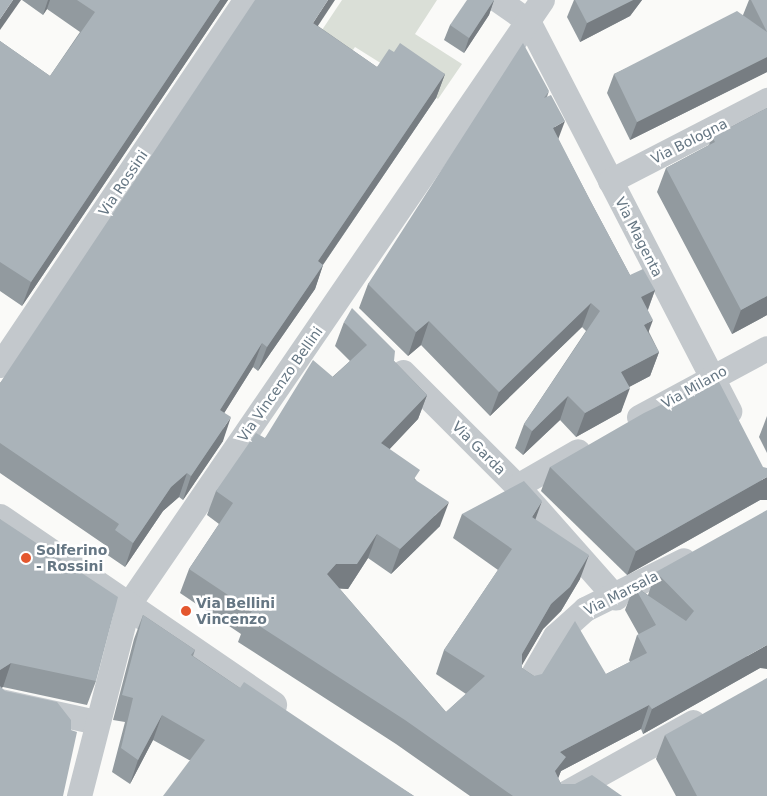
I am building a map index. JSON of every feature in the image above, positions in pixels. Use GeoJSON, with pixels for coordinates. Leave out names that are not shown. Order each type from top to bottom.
{"type":"FeatureCollection","features":[{"type":"Feature","properties":{"kind":"street","name":"Via Rossini"},"geometry":{"type":"LineString","coordinates":[[0,365],[246,0]]}},
{"type":"Feature","properties":{"kind":"street","name":"Via Magenta"},"geometry":{"type":"LineString","coordinates":[[498,0],[528,21],[741,435]]}},
{"type":"Feature","properties":{"kind":"street","name":"Via Vincenzo Bellini"},"geometry":{"type":"LineString","coordinates":[[79,796],[96,722],[128,605],[342,311],[542,0]]}},
{"type":"Feature","properties":{"kind":"street","name":"Via Bologna"},"geometry":{"type":"LineString","coordinates":[[610,181],[767,100]]}},
{"type":"Feature","properties":{"kind":"street","name":"Via Milano"},"geometry":{"type":"LineString","coordinates":[[517,486],[711,377],[767,348]]}},
{"type":"Feature","properties":{"kind":"street","name":"Via Garda"},"geometry":{"type":"LineString","coordinates":[[384,353],[517,486],[616,598]]}},
{"type":"Feature","properties":{"kind":"street"},"geometry":{"type":"LineString","coordinates":[[0,518],[298,722]]}},
{"type":"Feature","properties":{"kind":"street","name":"Via Marsala"},"geometry":{"type":"LineString","coordinates":[[526,686],[555,636],[585,609],[616,598],[708,546]]}},
{"type":"Feature","properties":{"kind":"street"},"geometry":{"type":"LineString","coordinates":[[0,701],[96,722]]}},
{"type":"Feature","properties":{"kind":"street"},"geometry":{"type":"LineString","coordinates":[[560,796],[715,710]]}},
{"type":"Feature","properties":{"kind":"shaded area"},"geometry":{"type":"Polygon","coordinates":[[[342,0],[437,0],[415,34],[462,64],[438,99],[355,47],[333,79],[320,33],[342,0]]]}},
{"type":"Feature","properties":{"kind":"building"},"geometry":{"type":"Polygon","coordinates":[[[0,0],[13,0],[0,19],[0,0]]]}},
{"type":"Feature","properties":{"kind":"building"},"geometry":{"type":"Polygon","coordinates":[[[77,0],[220,0],[31,282],[0,262],[0,41],[50,76],[95,12],[77,0]]]}},
{"type":"Feature","properties":{"kind":"building"},"geometry":{"type":"Polygon","coordinates":[[[255,0],[328,0],[313,23],[377,67],[389,49],[394,52],[400,43],[445,74],[318,261],[323,265],[267,347],[262,343],[220,410],[231,417],[191,476],[187,473],[171,487],[133,543],[115,530],[119,524],[0,443],[0,383],[255,0]]]}},
{"type":"Feature","properties":{"kind":"building"},"geometry":{"type":"Polygon","coordinates":[[[467,0],[494,0],[469,38],[450,25],[467,0]]]}},
{"type":"Feature","properties":{"kind":"building"},"geometry":{"type":"Polygon","coordinates":[[[575,0],[633,0],[587,23],[575,0]]]}},
{"type":"Feature","properties":{"kind":"building"},"geometry":{"type":"Polygon","coordinates":[[[751,0],[767,0],[767,32],[751,0]]]}},
{"type":"Feature","properties":{"kind":"building"},"geometry":{"type":"Polygon","coordinates":[[[737,11],[767,32],[767,57],[637,122],[614,74],[737,11]]]}},
{"type":"Feature","properties":{"kind":"building"},"geometry":{"type":"Polygon","coordinates":[[[523,43],[549,91],[544,98],[551,95],[565,121],[553,128],[630,275],[643,269],[655,290],[641,297],[653,320],[644,325],[659,352],[621,372],[630,388],[585,413],[568,396],[532,431],[524,424],[600,311],[591,303],[499,392],[429,321],[416,332],[368,284],[523,43]]]}},
{"type":"Feature","properties":{"kind":"building"},"geometry":{"type":"Polygon","coordinates":[[[767,108],[767,296],[741,310],[666,168],[715,142],[712,137],[767,108]]]}},
{"type":"Feature","properties":{"kind":"building"},"geometry":{"type":"Polygon","coordinates":[[[352,308],[395,351],[394,361],[427,395],[381,443],[420,470],[414,479],[449,502],[400,549],[377,534],[357,564],[336,564],[327,574],[446,712],[485,676],[444,650],[512,549],[462,514],[524,481],[542,501],[532,517],[589,555],[570,587],[551,604],[522,654],[522,668],[534,676],[542,674],[575,621],[606,674],[647,653],[637,635],[656,625],[634,586],[686,621],[694,611],[656,572],[767,510],[767,645],[652,709],[649,705],[560,752],[566,757],[555,771],[561,784],[575,784],[592,775],[622,796],[513,796],[405,720],[247,618],[252,611],[189,569],[233,503],[216,491],[256,433],[265,438],[313,360],[333,377],[367,345],[344,322],[352,308]]]}},
{"type":"Feature","properties":{"kind":"building"},"geometry":{"type":"Polygon","coordinates":[[[717,378],[763,467],[767,468],[767,477],[636,551],[550,467],[644,413],[717,378]]]}},
{"type":"Feature","properties":{"kind":"building"},"geometry":{"type":"Polygon","coordinates":[[[0,519],[118,597],[96,681],[11,663],[0,670],[0,519]]]}},
{"type":"Feature","properties":{"kind":"building"},"geometry":{"type":"Polygon","coordinates":[[[143,615],[195,650],[191,655],[240,688],[244,682],[414,796],[163,796],[205,740],[162,715],[138,760],[121,748],[133,698],[122,695],[143,615]]]}},
{"type":"Feature","properties":{"kind":"building"},"geometry":{"type":"Polygon","coordinates":[[[767,678],[767,796],[697,796],[665,735],[767,678]]]}},
{"type":"Feature","properties":{"kind":"building"},"geometry":{"type":"Polygon","coordinates":[[[0,686],[5,691],[57,702],[71,720],[71,730],[77,732],[63,796],[0,796],[0,686]]]}},
{"type":"Feature","properties":{"kind":"place","name":"Solferino - Rossini"},"geometry":{"type":"Point","coordinates":[26,558]}},
{"type":"Feature","properties":{"kind":"place","name":"Via Bellini Vincenzo"},"geometry":{"type":"Point","coordinates":[186,611]}}]}
